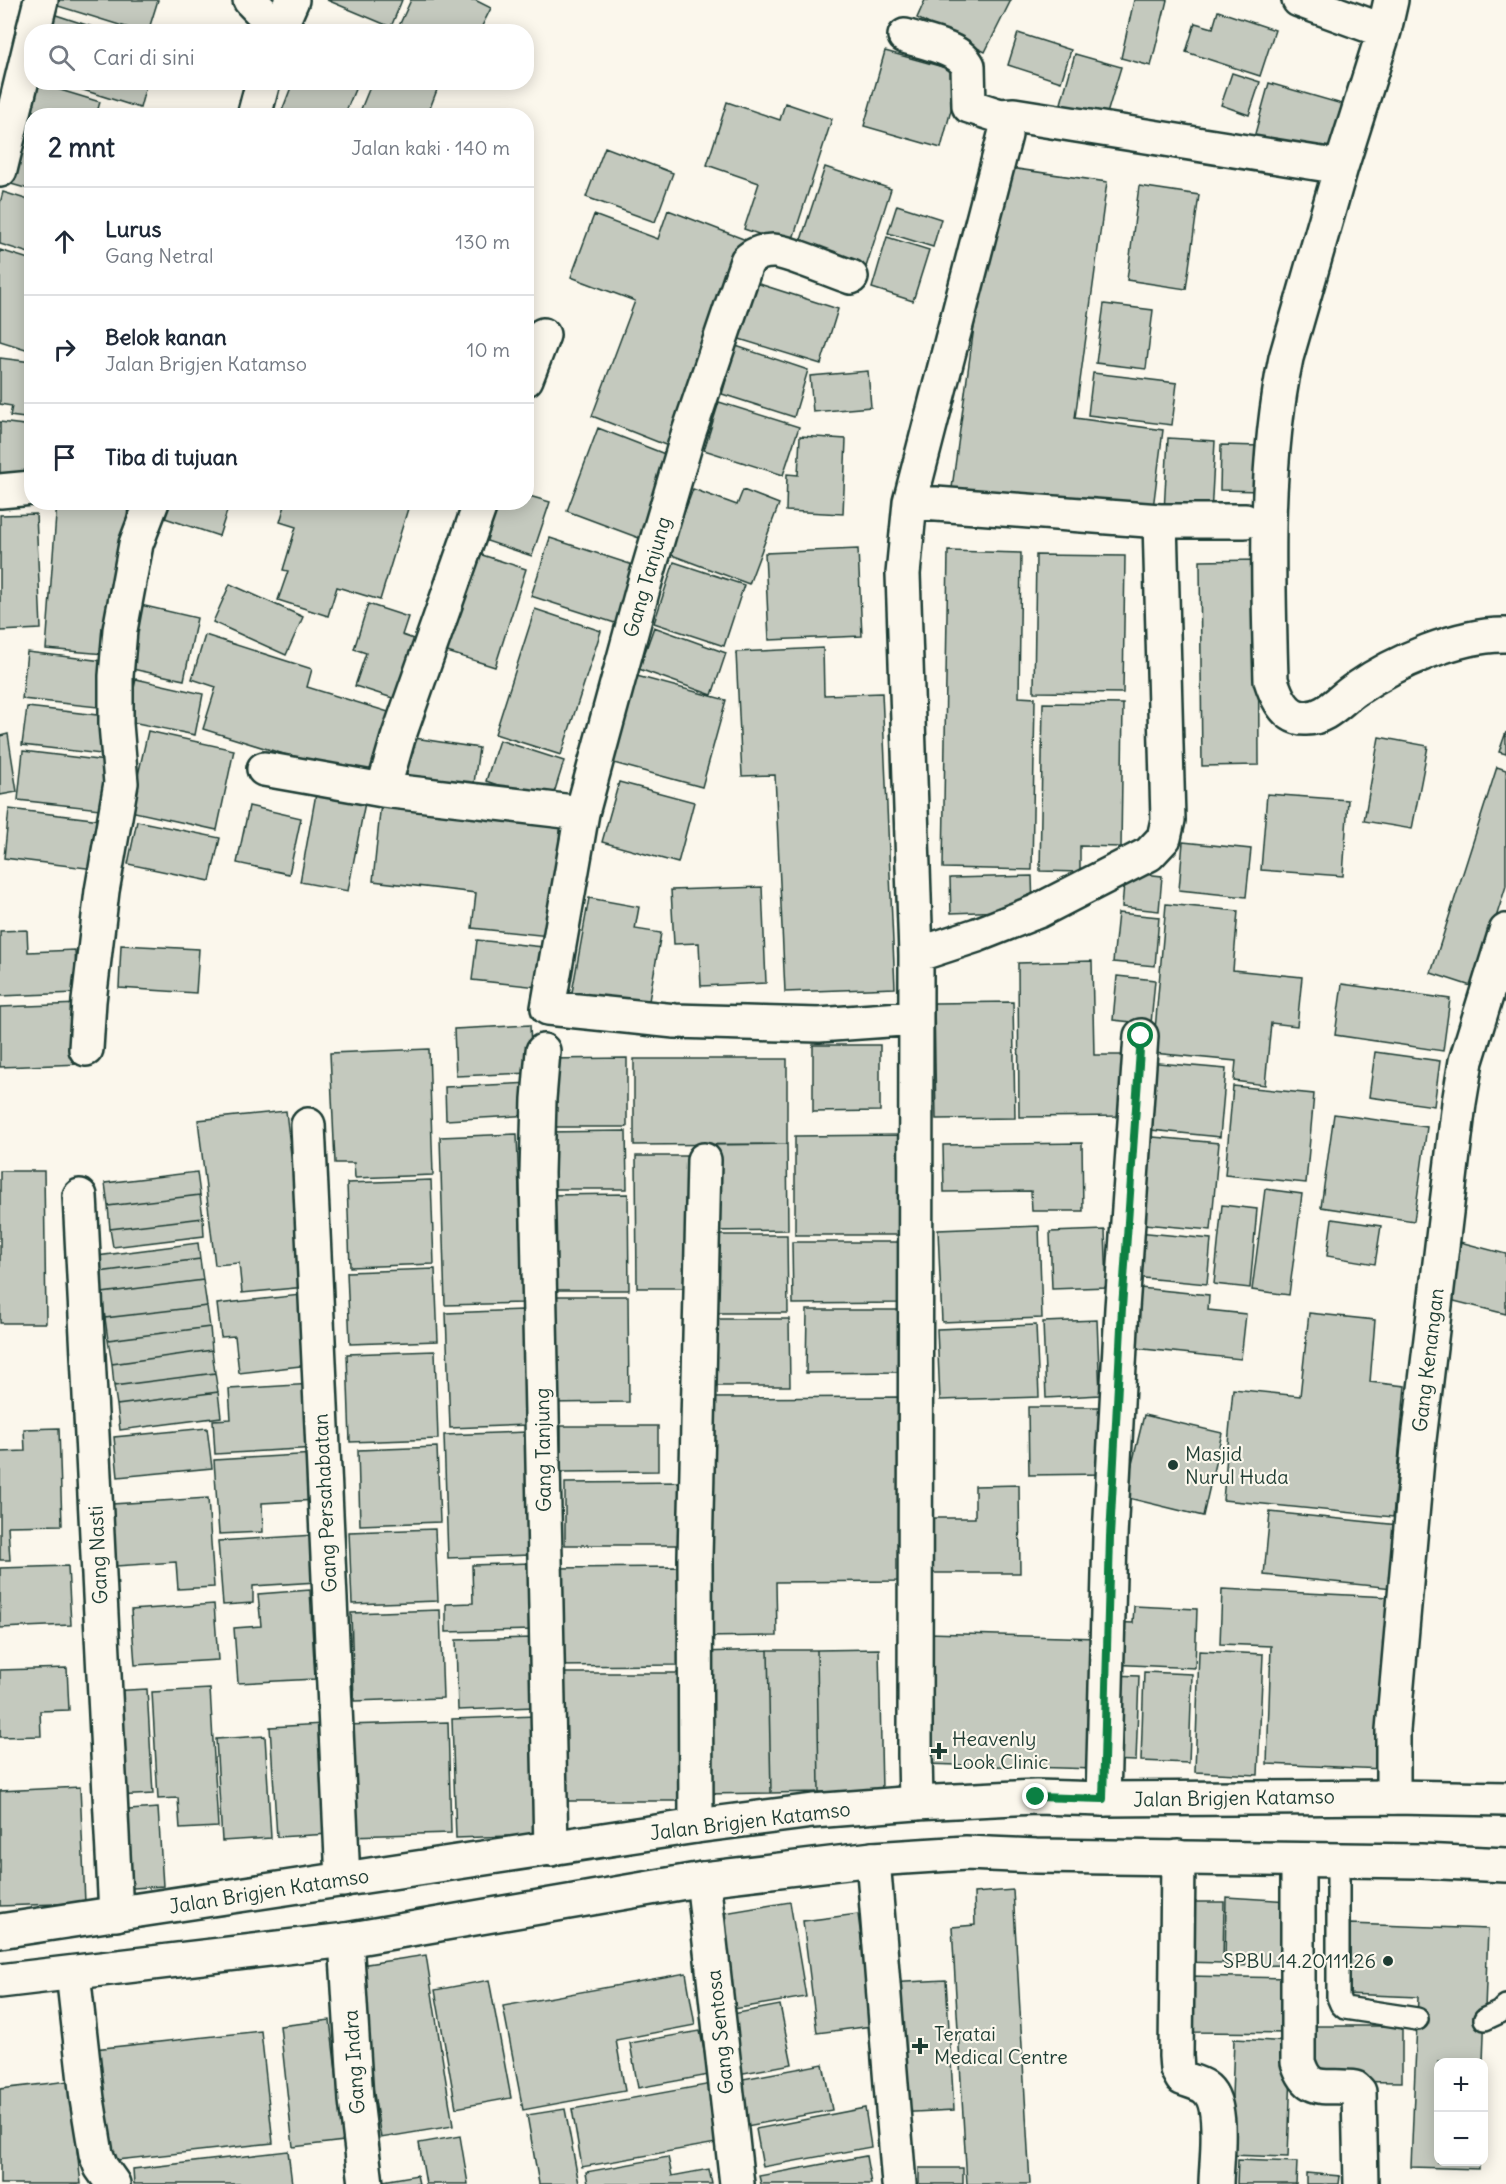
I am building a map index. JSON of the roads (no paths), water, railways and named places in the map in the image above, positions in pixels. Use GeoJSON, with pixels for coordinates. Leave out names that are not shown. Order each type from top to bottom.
{"type":"FeatureCollection","features":[{"type":"Feature","properties":{"kind":"street"},"geometry":{"type":"LineString","coordinates":[[35,24],[40,0]]}},
{"type":"Feature","properties":{"kind":"street"},"geometry":{"type":"LineString","coordinates":[[250,0],[272,24]]}},
{"type":"Feature","properties":{"kind":"street"},"geometry":{"type":"LineString","coordinates":[[281,24],[292,0]]}},
{"type":"Feature","properties":{"kind":"street"},"geometry":{"type":"LineString","coordinates":[[1299,0],[1384,31]]}},
{"type":"Feature","properties":{"kind":"street"},"geometry":{"type":"LineString","coordinates":[[1391,0],[1384,31],[1341,167],[1281,379],[1257,524],[1271,680],[1281,703],[1292,714],[1303,718],[1323,714],[1356,688],[1404,663],[1452,643],[1493,634],[1506,635]]}},
{"type":"Feature","properties":{"kind":"street"},"geometry":{"type":"LineString","coordinates":[[905,36],[956,52],[966,60],[969,106],[1000,116],[1014,115],[1341,167]]}},
{"type":"Feature","properties":{"kind":"street"},"geometry":{"type":"LineString","coordinates":[[0,170],[24,71]]}},
{"type":"Feature","properties":{"kind":"street"},"geometry":{"type":"LineString","coordinates":[[256,108],[261,90]]}},
{"type":"Feature","properties":{"kind":"street"},"geometry":{"type":"LineString","coordinates":[[916,1803],[916,955],[903,574],[910,502],[1005,135]]}},
{"type":"Feature","properties":{"kind":"street","name":"Gang Tanjung"},"geometry":{"type":"LineString","coordinates":[[851,277],[775,250],[761,252],[747,261],[688,435],[642,592],[582,813],[548,1008],[675,1021],[819,1024],[915,1018]]}},
{"type":"Feature","properties":{"kind":"street"},"geometry":{"type":"LineString","coordinates":[[534,358],[543,335]]}},
{"type":"Feature","properties":{"kind":"street"},"geometry":{"type":"LineString","coordinates":[[0,491],[24,489]]}},
{"type":"Feature","properties":{"kind":"street"},"geometry":{"type":"LineString","coordinates":[[910,502],[1160,521],[1257,524]]}},
{"type":"Feature","properties":{"kind":"street"},"geometry":{"type":"LineString","coordinates":[[86,1049],[89,1001],[102,891],[121,783],[116,724],[116,676],[120,630],[136,544],[149,510]]}},
{"type":"Feature","properties":{"kind":"street"},"geometry":{"type":"LineString","coordinates":[[383,790],[398,738],[478,510]]}},
{"type":"Feature","properties":{"kind":"street"},"geometry":{"type":"LineString","coordinates":[[916,955],[977,935],[1038,911],[1149,854],[1164,837],[1168,820],[1160,521]]}},
{"type":"Feature","properties":{"kind":"street"},"geometry":{"type":"LineString","coordinates":[[264,769],[383,790],[582,813]]}},
{"type":"Feature","properties":{"kind":"street","name":"Gang Kenangan"},"geometry":{"type":"LineString","coordinates":[[1393,1797],[1394,1730],[1418,1448],[1459,1103],[1466,1061],[1506,931]]}},
{"type":"Feature","properties":{"kind":"street"},"geometry":{"type":"LineString","coordinates":[[1103,1799],[1110,1537],[1122,1308],[1141,1036]]}},
{"type":"Feature","properties":{"kind":"street","name":"Gang Tanjung"},"geometry":{"type":"LineString","coordinates":[[543,1051],[537,1173],[551,1849]]}},
{"type":"Feature","properties":{"kind":"street","name":"Gang Persahabatan"},"geometry":{"type":"LineString","coordinates":[[308,1125],[343,1880]]}},
{"type":"Feature","properties":{"kind":"street"},"geometry":{"type":"LineString","coordinates":[[696,1826],[695,1557],[704,1160]]}},
{"type":"Feature","properties":{"kind":"street","name":"Gang Nasti"},"geometry":{"type":"LineString","coordinates":[[80,1196],[116,1914]]}},
{"type":"Feature","properties":{"kind":"street","name":"Jalan Brigjen Katamso"},"geometry":{"type":"LineString","coordinates":[[0,1931],[696,1826],[813,1811],[1036,1797],[1506,1799]]}},
{"type":"Feature","properties":{"kind":"street"},"geometry":{"type":"LineString","coordinates":[[0,1981],[346,1940],[703,1879],[873,1858],[966,1853],[1506,1864]]}},
{"type":"Feature","properties":{"kind":"street"},"geometry":{"type":"LineString","coordinates":[[1178,1857],[1177,2069],[1182,2078],[1204,2087],[1215,2101],[1218,2113],[1216,2184]]}},
{"type":"Feature","properties":{"kind":"street"},"geometry":{"type":"LineString","coordinates":[[873,1858],[899,2184]]}},
{"type":"Feature","properties":{"kind":"street"},"geometry":{"type":"LineString","coordinates":[[1298,1861],[1298,2062],[1304,2078],[1310,2084],[1321,2088],[1355,2088],[1359,2092],[1360,2184]]}},
{"type":"Feature","properties":{"kind":"street","name":"Gang Sentosa"},"geometry":{"type":"LineString","coordinates":[[703,1879],[737,2184]]}},
{"type":"Feature","properties":{"kind":"street","name":"Gang Indra"},"geometry":{"type":"LineString","coordinates":[[346,1940],[356,2100],[366,2184]]}},
{"type":"Feature","properties":{"kind":"street"},"geometry":{"type":"LineString","coordinates":[[74,1973],[87,2099],[96,2154],[101,2167],[113,2184]]}},
{"type":"Feature","properties":{"kind":"lane"},"geometry":{"type":"LineString","coordinates":[[1338,1859],[1338,1997],[1341,2004],[1345,2008],[1417,2019]]}},
{"type":"Feature","properties":{"kind":"lane"},"geometry":{"type":"LineString","coordinates":[[1485,2019],[1500,2012],[1506,2006]]}},
{"type":"Feature","properties":{"kind":"place","name":"Masjid Nurul Huda"},"geometry":{"type":"Point","coordinates":[1173,1465]}},
{"type":"Feature","properties":{"kind":"place","name":"Heavenly Look Clinic"},"geometry":{"type":"Point","coordinates":[939,1751]}},
{"type":"Feature","properties":{"kind":"place","name":"SPBU 14.20111.26"},"geometry":{"type":"Point","coordinates":[1388,1961]}},
{"type":"Feature","properties":{"kind":"place","name":"Teratai Medical Centre"},"geometry":{"type":"Point","coordinates":[920,2046]}}]}
